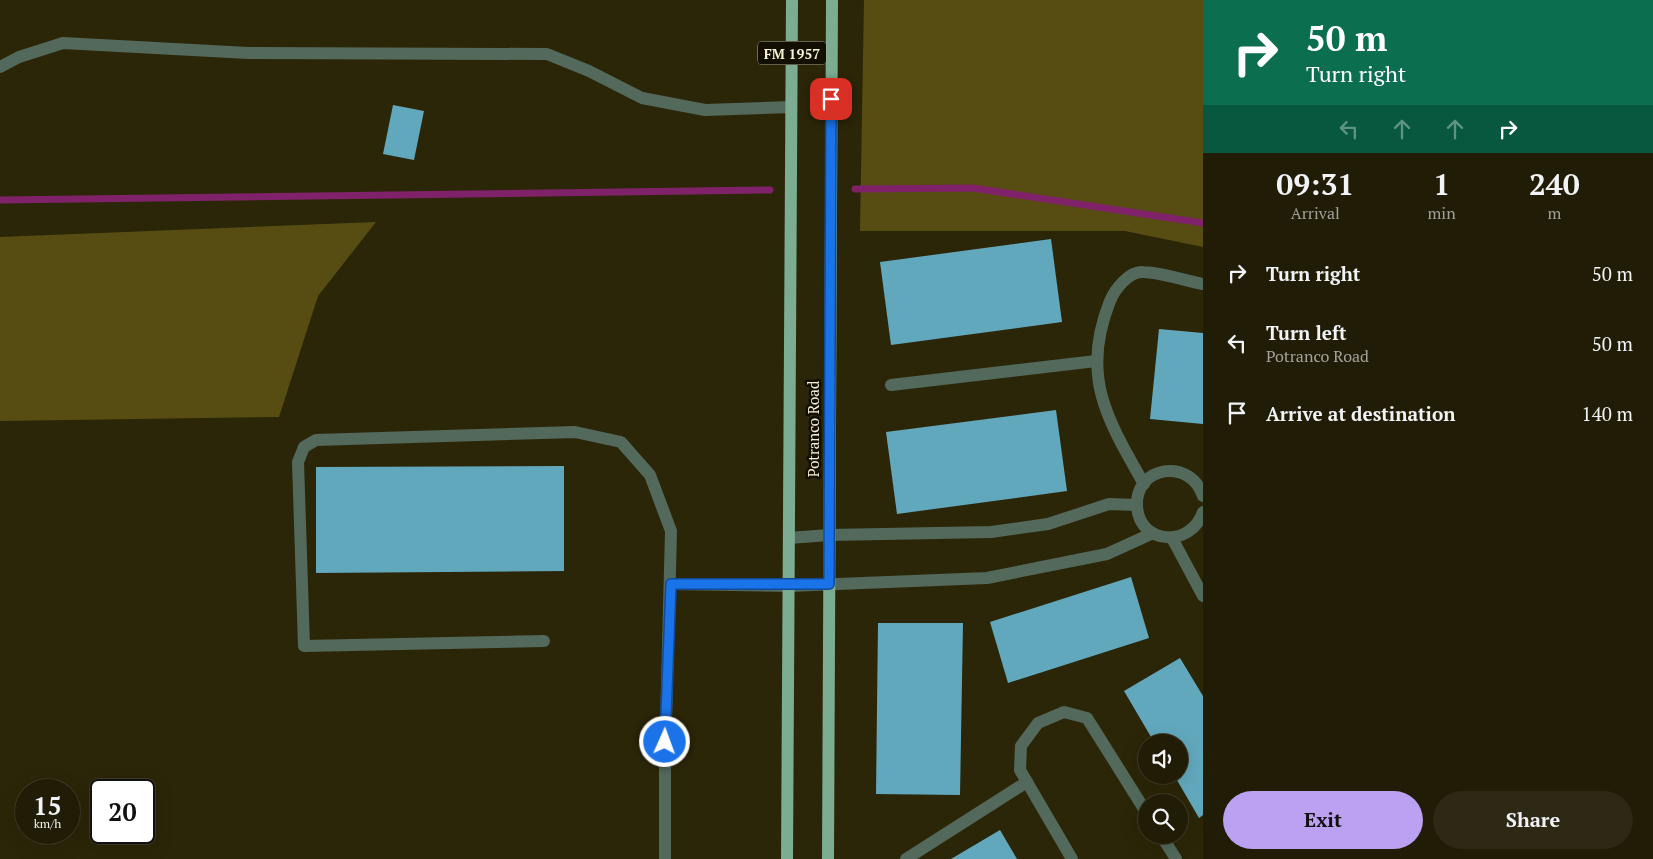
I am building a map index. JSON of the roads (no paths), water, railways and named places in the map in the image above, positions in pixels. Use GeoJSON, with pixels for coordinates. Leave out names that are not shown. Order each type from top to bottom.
{"type":"FeatureCollection","features":[{"type":"Feature","properties":{"kind":"main road","name":"Potranco Road"},"geometry":{"type":"LineString","coordinates":[[787,859],[792,0]]}},
{"type":"Feature","properties":{"kind":"main road","name":"Potranco Road"},"geometry":{"type":"LineString","coordinates":[[828,859],[828,535],[832,0]]}},
{"type":"Feature","properties":{"kind":"lane"},"geometry":{"type":"LineString","coordinates":[[0,68],[19,57],[63,43],[248,53],[546,54],[588,71],[642,98],[705,110],[791,107]]}},
{"type":"Feature","properties":{"kind":"lane"},"geometry":{"type":"LineString","coordinates":[[1144,484],[1119,440],[1099,391],[1096,361],[1099,335],[1115,290],[1128,278],[1141,271],[1203,284]]}},
{"type":"Feature","properties":{"kind":"lane"},"geometry":{"type":"LineString","coordinates":[[891,385],[1096,361]]}},
{"type":"Feature","properties":{"kind":"lane"},"geometry":{"type":"LineString","coordinates":[[544,641],[304,646],[298,462],[304,447],[316,440],[575,432],[622,442],[650,475],[671,531],[665,761],[665,859]]}},
{"type":"Feature","properties":{"kind":"lane"},"geometry":{"type":"LineString","coordinates":[[1203,496],[1194,479],[1184,473],[1173,470],[1152,476],[1138,494],[1137,505],[1141,521],[1153,533],[1162,537],[1184,536],[1200,521],[1203,512]]}},
{"type":"Feature","properties":{"kind":"lane"},"geometry":{"type":"LineString","coordinates":[[789,538],[828,535],[991,532],[1048,524],[1109,504],[1137,505]]}},
{"type":"Feature","properties":{"kind":"lane"},"geometry":{"type":"LineString","coordinates":[[671,584],[789,586],[987,578],[1107,554],[1153,533]]}},
{"type":"Feature","properties":{"kind":"lane"},"geometry":{"type":"LineString","coordinates":[[1172,538],[1203,596]]}},
{"type":"Feature","properties":{"kind":"lane"},"geometry":{"type":"LineString","coordinates":[[1072,859],[1020,770],[1021,746],[1038,722],[1064,712],[1087,718],[1138,799]]}},
{"type":"Feature","properties":{"kind":"lane"},"geometry":{"type":"LineString","coordinates":[[906,859],[1027,782]]}},
{"type":"Feature","properties":{"kind":"lane"},"geometry":{"type":"LineString","coordinates":[[1167,844],[1176,859]]}},
{"type":"Feature","properties":{"kind":"waterway"},"geometry":{"type":"LineString","coordinates":[[855,189],[973,188],[1203,223]]}},
{"type":"Feature","properties":{"kind":"waterway"},"geometry":{"type":"LineString","coordinates":[[0,200],[770,190]]}}]}
